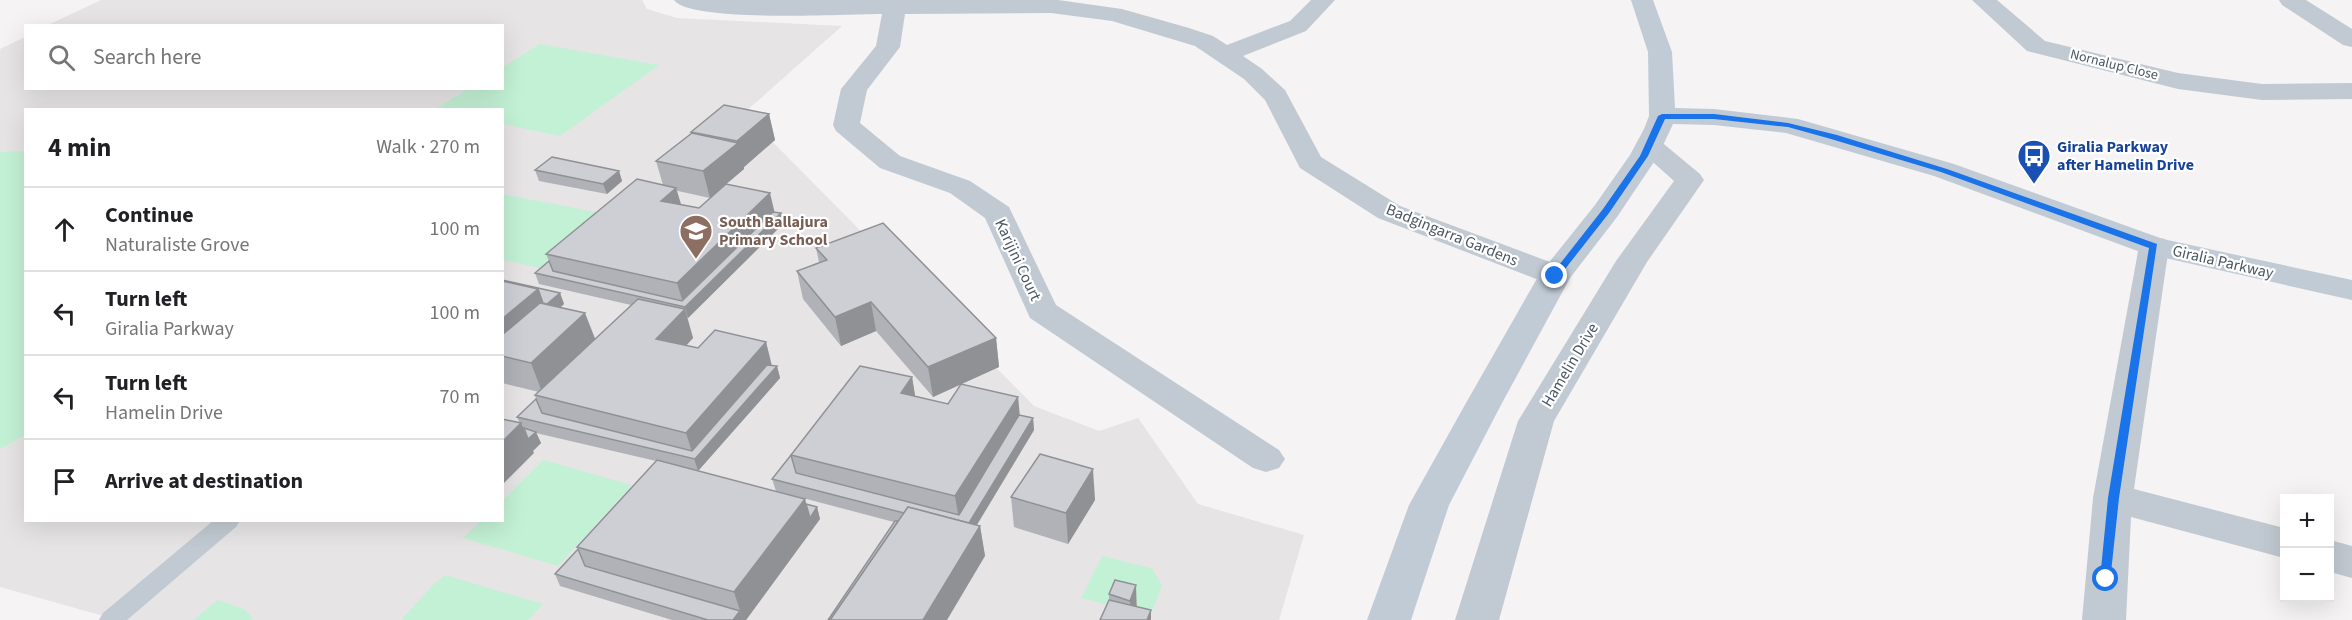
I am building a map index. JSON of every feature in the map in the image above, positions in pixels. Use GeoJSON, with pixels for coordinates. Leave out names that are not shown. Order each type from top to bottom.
{"type":"FeatureCollection","features":[{"type":"Feature","properties":{"kind":"street","name":"Badgingarra Gardens"},"geometry":{"type":"LineString","coordinates":[[685,0],[709,7],[895,6],[956,3],[1051,6],[1094,9],[1181,33],[1204,41],[1225,54],[1253,74],[1276,96],[1310,162],[1389,212],[1555,276]]}},
{"type":"Feature","properties":{"kind":"street"},"geometry":{"type":"LineString","coordinates":[[1225,54],[1298,26],[1324,0]]}},
{"type":"Feature","properties":{"kind":"street"},"geometry":{"type":"LineString","coordinates":[[1389,620],[1429,505],[1555,276],[1606,211],[1657,116],[1660,52],[1642,0]]}},
{"type":"Feature","properties":{"kind":"street","name":"Nornalup Close"},"geometry":{"type":"LineString","coordinates":[[1983,0],[2036,46],[2178,81],[2262,92],[2352,91]]}},
{"type":"Feature","properties":{"kind":"street"},"geometry":{"type":"LineString","coordinates":[[2290,0],[2352,40]]}},
{"type":"Feature","properties":{"kind":"street","name":"Karijini Court"},"geometry":{"type":"LineString","coordinates":[[895,6],[888,47],[854,89],[846,125],[890,162],[960,188],[998,213],[1042,311],[1266,459]]}},
{"type":"Feature","properties":{"kind":"street","name":"Giralia Parkway"},"geometry":{"type":"LineString","coordinates":[[1657,116],[1714,117],[1788,125],[1944,171],[2154,246],[2352,290]]}},
{"type":"Feature","properties":{"kind":"street","name":"Hamelin Drive"},"geometry":{"type":"LineString","coordinates":[[1477,620],[1536,421],[1632,261],[1690,180],[1657,116]]}},
{"type":"Feature","properties":{"kind":"street"},"geometry":{"type":"LineString","coordinates":[[2104,620],[2114,498],[2154,246]]}},
{"type":"Feature","properties":{"kind":"street"},"geometry":{"type":"LineString","coordinates":[[2114,498],[2280,542]]}},
{"type":"Feature","properties":{"kind":"street"},"geometry":{"type":"LineString","coordinates":[[2334,557],[2352,562]]}},
{"type":"Feature","properties":{"kind":"lane"},"geometry":{"type":"LineString","coordinates":[[111,620],[227,522]]}},
{"type":"Feature","properties":{"kind":"shaded area","name":"South Ballajura Primary School"},"geometry":{"type":"Polygon","coordinates":[[[101,0],[642,0],[647,9],[677,18],[842,26],[744,113],[1034,406],[1099,431],[1138,418],[1198,504],[1304,535],[1279,620],[118,620],[0,587],[0,49],[24,37],[24,90],[504,90],[504,24],[50,24],[101,0]]]}},
{"type":"Feature","properties":{"kind":"green space"},"geometry":{"type":"Polygon","coordinates":[[[540,44],[659,65],[560,136],[504,124],[504,108],[437,108],[466,90],[504,90],[504,66],[540,44]]]}},
{"type":"Feature","properties":{"kind":"green space"},"geometry":{"type":"Polygon","coordinates":[[[24,151],[24,436],[0,449],[0,152],[24,151]]]}},
{"type":"Feature","properties":{"kind":"green space"},"geometry":{"type":"Polygon","coordinates":[[[504,194],[612,215],[549,270],[504,260],[504,194]]]}},
{"type":"Feature","properties":{"kind":"green space"},"geometry":{"type":"Polygon","coordinates":[[[543,460],[632,485],[558,566],[463,538],[480,522],[504,522],[504,499],[543,460]]]}},
{"type":"Feature","properties":{"kind":"green space"},"geometry":{"type":"Polygon","coordinates":[[[1102,556],[1152,568],[1162,586],[1150,616],[1081,598],[1102,556]]]}},
{"type":"Feature","properties":{"kind":"green space"},"geometry":{"type":"Polygon","coordinates":[[[445,575],[543,604],[528,620],[401,620],[445,575]]]}},
{"type":"Feature","properties":{"kind":"green space"},"geometry":{"type":"Polygon","coordinates":[[[218,600],[244,609],[254,620],[193,620],[218,600]]]}},
{"type":"Feature","properties":{"kind":"building"},"geometry":{"type":"Polygon","coordinates":[[[724,105],[769,114],[737,141],[691,132],[724,105]]]}},
{"type":"Feature","properties":{"kind":"building"},"geometry":{"type":"Polygon","coordinates":[[[692,133],[738,143],[703,171],[656,161],[692,133]]]}},
{"type":"Feature","properties":{"kind":"building"},"geometry":{"type":"Polygon","coordinates":[[[552,157],[619,171],[603,184],[535,170],[552,157]]]}},
{"type":"Feature","properties":{"kind":"building"},"geometry":{"type":"Polygon","coordinates":[[[637,179],[676,188],[661,201],[699,208],[726,184],[770,193],[677,283],[546,254],[637,179]]]}},
{"type":"Feature","properties":{"kind":"building"},"geometry":{"type":"Polygon","coordinates":[[[773,212],[781,213],[685,307],[535,273],[549,261],[553,271],[682,301],[773,212]]]}},
{"type":"Feature","properties":{"kind":"building"},"geometry":{"type":"Polygon","coordinates":[[[883,223],[996,338],[928,367],[871,302],[835,317],[797,271],[827,260],[816,248],[883,223]]]}},
{"type":"Feature","properties":{"kind":"building"},"geometry":{"type":"Polygon","coordinates":[[[504,280],[560,293],[547,304],[543,303],[538,289],[504,280]]]}},
{"type":"Feature","properties":{"kind":"building"},"geometry":{"type":"Polygon","coordinates":[[[504,281],[538,289],[504,317],[504,281]]]}},
{"type":"Feature","properties":{"kind":"building"},"geometry":{"type":"Polygon","coordinates":[[[638,299],[685,309],[656,339],[698,348],[715,330],[766,342],[686,433],[535,395],[638,299]]]}},
{"type":"Feature","properties":{"kind":"building"},"geometry":{"type":"Polygon","coordinates":[[[540,303],[585,313],[531,363],[504,356],[504,333],[540,303]]]}},
{"type":"Feature","properties":{"kind":"building"},"geometry":{"type":"Polygon","coordinates":[[[767,365],[777,366],[695,459],[517,417],[536,399],[542,413],[692,451],[767,365]]]}},
{"type":"Feature","properties":{"kind":"building"},"geometry":{"type":"Polygon","coordinates":[[[860,366],[912,377],[901,393],[948,404],[961,384],[1018,397],[955,496],[791,455],[860,366]]]}},
{"type":"Feature","properties":{"kind":"building"},"geometry":{"type":"Polygon","coordinates":[[[1019,415],[1033,418],[969,523],[908,507],[904,513],[772,479],[791,455],[796,473],[959,515],[1019,415]]]}},
{"type":"Feature","properties":{"kind":"building"},"geometry":{"type":"Polygon","coordinates":[[[504,419],[521,423],[504,440],[504,419]]]}},
{"type":"Feature","properties":{"kind":"building"},"geometry":{"type":"Polygon","coordinates":[[[524,428],[536,432],[528,439],[524,428]]]}},
{"type":"Feature","properties":{"kind":"building"},"geometry":{"type":"Polygon","coordinates":[[[1040,454],[1093,469],[1066,513],[1011,497],[1040,454]]]}},
{"type":"Feature","properties":{"kind":"building"},"geometry":{"type":"Polygon","coordinates":[[[657,460],[805,499],[734,592],[577,547],[657,460]]]}},
{"type":"Feature","properties":{"kind":"building"},"geometry":{"type":"Polygon","coordinates":[[[806,504],[817,507],[810,518],[806,504]]]}},
{"type":"Feature","properties":{"kind":"building"},"geometry":{"type":"Polygon","coordinates":[[[908,507],[980,526],[923,620],[830,620],[908,507]]]}},
{"type":"Feature","properties":{"kind":"building"},"geometry":{"type":"Polygon","coordinates":[[[895,521],[898,521],[828,620],[895,521]]]}},
{"type":"Feature","properties":{"kind":"building"},"geometry":{"type":"Polygon","coordinates":[[[578,549],[585,566],[740,611],[733,620],[708,620],[555,574],[578,549]]]}},
{"type":"Feature","properties":{"kind":"building"},"geometry":{"type":"Polygon","coordinates":[[[1115,580],[1136,585],[1130,601],[1109,594],[1115,580]]]}},
{"type":"Feature","properties":{"kind":"building"},"geometry":{"type":"Polygon","coordinates":[[[1109,600],[1151,610],[1147,620],[1100,620],[1109,600]]]}},
{"type":"Feature","properties":{"kind":"place","name":"Giralia Parkway after Hamelin Drive"},"geometry":{"type":"Point","coordinates":[2034,185]}},
{"type":"Feature","properties":{"kind":"place","name":"South Ballajura Primary School"},"geometry":{"type":"Point","coordinates":[696,260]}},
{"type":"Feature","properties":{"kind":"route"},"geometry":{"type":"LineString","coordinates":[[1555,276],[1606,211],[1644,156],[1662,116],[1714,117],[1788,125],[1834,137],[1944,171],[2154,246],[2114,498],[2106,579]]}}]}
